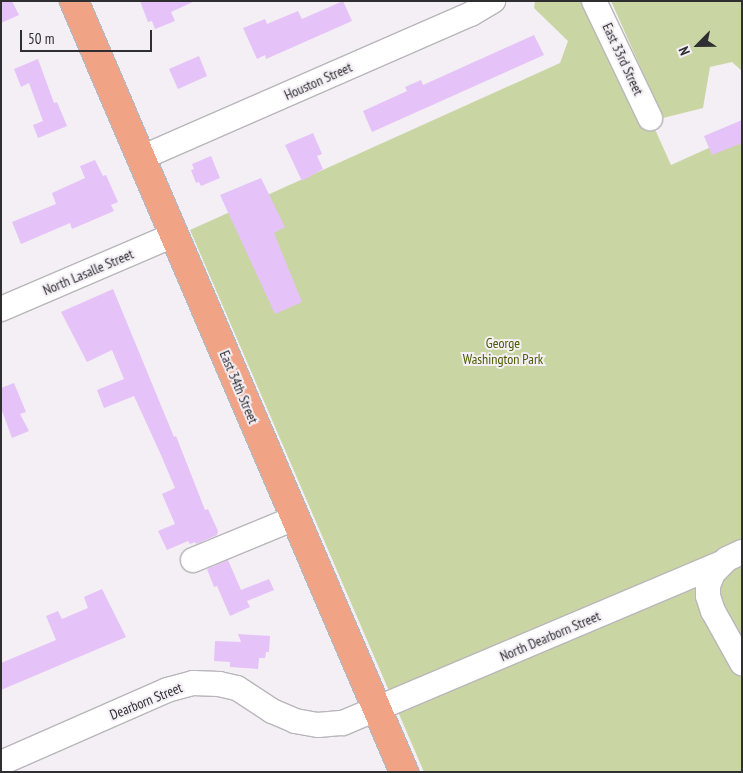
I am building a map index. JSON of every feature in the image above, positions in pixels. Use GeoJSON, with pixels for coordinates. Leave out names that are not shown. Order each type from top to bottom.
{"type":"FeatureCollection","features":[{"type":"Feature","properties":{"kind":"main road","name":"East 34th Street"},"geometry":{"type":"LineString","coordinates":[[74,1],[404,772]]}},
{"type":"Feature","properties":{"kind":"street","name":"Houston Street"},"geometry":{"type":"LineString","coordinates":[[142,158],[471,14],[493,1]]}},
{"type":"Feature","properties":{"kind":"street","name":"East 33rd Street"},"geometry":{"type":"LineString","coordinates":[[594,1],[650,118]]}},
{"type":"Feature","properties":{"kind":"street","name":"North Lasalle Street"},"geometry":{"type":"LineString","coordinates":[[1,309],[174,235]]}},
{"type":"Feature","properties":{"kind":"street"},"geometry":{"type":"LineString","coordinates":[[193,560],[296,518]]}},
{"type":"Feature","properties":{"kind":"street","name":"North Dearborn Street"},"geometry":{"type":"LineString","coordinates":[[377,709],[732,557]]}},
{"type":"Feature","properties":{"kind":"street","name":"North Dearborn Street"},"geometry":{"type":"LineString","coordinates":[[732,557],[713,573],[708,586],[708,596],[713,611],[742,663]]}},
{"type":"Feature","properties":{"kind":"street","name":"Dearborn Street"},"geometry":{"type":"LineString","coordinates":[[1,763],[185,684],[201,682],[228,685],[244,692],[286,718],[311,724],[343,723],[377,709]]}},
{"type":"Feature","properties":{"kind":"green space","name":"George Washington Park"},"geometry":{"type":"Polygon","coordinates":[[[535,1],[591,1],[614,38],[671,165],[742,133],[742,772],[424,772],[190,230],[560,63],[568,41],[534,8],[535,1]]]}},
{"type":"Feature","properties":{"kind":"green space"},"geometry":{"type":"Polygon","coordinates":[[[611,1],[742,1],[742,71],[732,62],[710,67],[703,108],[663,118],[611,1]]]}},
{"type":"Feature","properties":{"kind":"building"},"geometry":{"type":"Polygon","coordinates":[[[1,1],[12,1],[19,15],[1,23],[1,1]]]}},
{"type":"Feature","properties":{"kind":"building"},"geometry":{"type":"Polygon","coordinates":[[[140,1],[195,1],[171,12],[175,21],[155,29],[152,21],[148,22],[140,1]]]}},
{"type":"Feature","properties":{"kind":"building"},"geometry":{"type":"Polygon","coordinates":[[[343,1],[352,21],[266,59],[265,55],[257,59],[243,28],[265,19],[267,24],[298,11],[302,19],[343,1]]]}},
{"type":"Feature","properties":{"kind":"building"},"geometry":{"type":"Polygon","coordinates":[[[534,35],[544,55],[372,132],[363,111],[407,91],[405,87],[421,80],[423,85],[534,35]]]}},
{"type":"Feature","properties":{"kind":"building"},"geometry":{"type":"Polygon","coordinates":[[[199,56],[207,76],[178,89],[169,69],[199,56]]]}},
{"type":"Feature","properties":{"kind":"building"},"geometry":{"type":"Polygon","coordinates":[[[38,59],[54,103],[57,102],[67,126],[38,138],[33,125],[43,121],[29,83],[21,87],[14,69],[38,59]]]}},
{"type":"Feature","properties":{"kind":"building"},"geometry":{"type":"Polygon","coordinates":[[[742,120],[742,143],[712,155],[704,136],[742,120]]]}},
{"type":"Feature","properties":{"kind":"building"},"geometry":{"type":"Polygon","coordinates":[[[313,133],[322,154],[317,156],[323,169],[302,181],[285,145],[313,133]]]}},
{"type":"Feature","properties":{"kind":"building"},"geometry":{"type":"Polygon","coordinates":[[[211,156],[220,178],[201,186],[199,182],[196,183],[191,170],[194,169],[192,164],[211,156]]]}},
{"type":"Feature","properties":{"kind":"building"},"geometry":{"type":"Polygon","coordinates":[[[95,160],[103,176],[106,175],[118,202],[111,205],[114,211],[72,229],[70,223],[21,244],[12,222],[56,204],[52,193],[85,178],[80,166],[95,160]]]}},
{"type":"Feature","properties":{"kind":"building"},"geometry":{"type":"Polygon","coordinates":[[[261,178],[285,227],[274,233],[302,302],[275,314],[220,195],[261,178]]]}},
{"type":"Feature","properties":{"kind":"building"},"geometry":{"type":"Polygon","coordinates":[[[113,289],[174,437],[176,436],[205,510],[208,509],[218,531],[217,535],[196,544],[195,542],[190,544],[188,541],[167,550],[158,531],[175,524],[162,494],[175,488],[161,455],[134,396],[104,408],[97,390],[124,379],[112,350],[87,362],[61,312],[113,289]]]}},
{"type":"Feature","properties":{"kind":"building"},"geometry":{"type":"Polygon","coordinates":[[[14,383],[26,412],[20,414],[29,431],[12,438],[1,408],[1,388],[14,383]]]}},
{"type":"Feature","properties":{"kind":"building"},"geometry":{"type":"Polygon","coordinates":[[[228,560],[241,590],[269,579],[274,590],[247,601],[250,607],[230,616],[217,586],[214,587],[207,569],[228,560]]]}},
{"type":"Feature","properties":{"kind":"building"},"geometry":{"type":"Polygon","coordinates":[[[102,589],[126,637],[1,690],[1,663],[56,640],[46,616],[58,611],[62,619],[88,608],[84,597],[102,589]]]}},
{"type":"Feature","properties":{"kind":"building"},"geometry":{"type":"Polygon","coordinates":[[[238,634],[270,636],[269,652],[266,652],[265,658],[259,658],[258,669],[230,667],[230,662],[214,661],[215,641],[241,642],[238,634]]]}}]}
